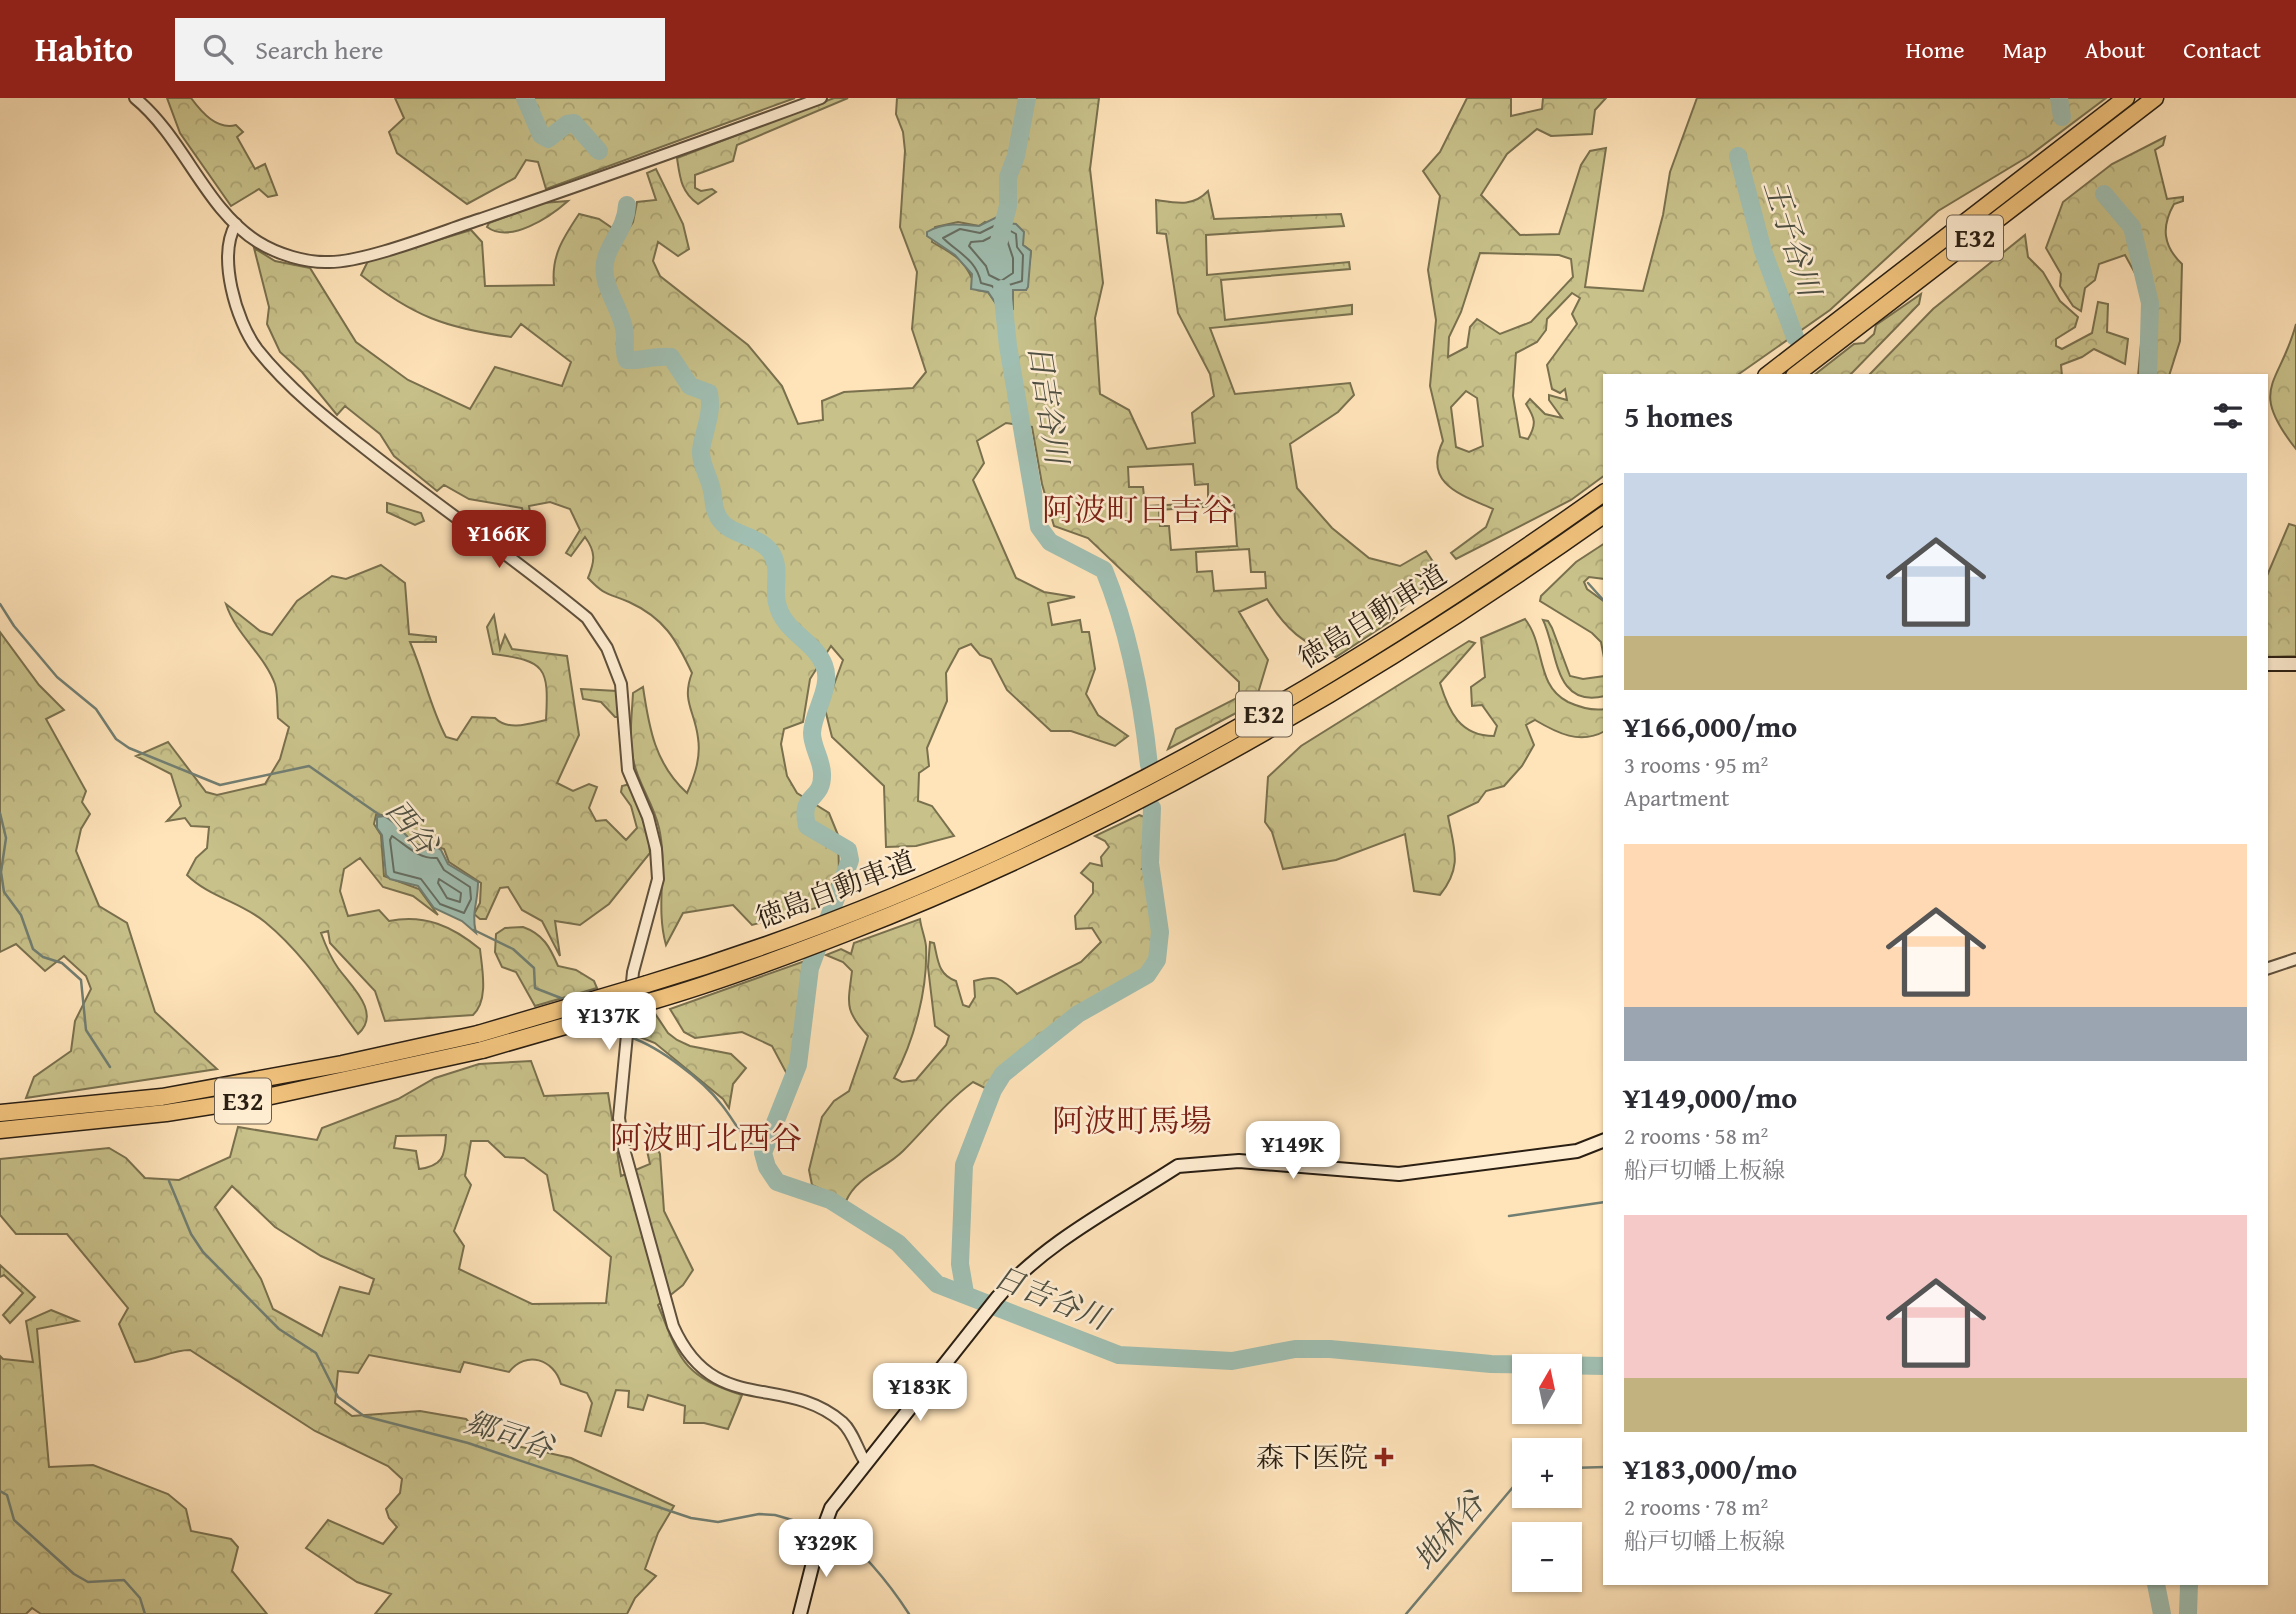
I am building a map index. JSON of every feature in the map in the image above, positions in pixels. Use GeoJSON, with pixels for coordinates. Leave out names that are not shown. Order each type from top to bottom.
{"type":"FeatureCollection","features":[{"type":"Feature","properties":{"kind":"highway","name":"E32"},"geometry":{"type":"LineString","coordinates":[[1769,374],[2126,98]]}},
{"type":"Feature","properties":{"kind":"highway","name":"E32"},"geometry":{"type":"LineString","coordinates":[[1797,374],[2155,98]]}},
{"type":"Feature","properties":{"kind":"highway","name":"徳島自動車道"},"geometry":{"type":"LineString","coordinates":[[0,1130],[166,1113],[262,1098],[652,1001],[752,969],[902,902],[1118,794],[1254,719],[1434,610],[1603,493]]}},
{"type":"Feature","properties":{"kind":"highway","name":"徳島自動車道"},"geometry":{"type":"LineString","coordinates":[[0,1113],[162,1097],[480,1042],[1014,863],[1125,809],[1251,741],[1436,628],[1603,515]]}},
{"type":"Feature","properties":{"kind":"main road"},"geometry":{"type":"LineString","coordinates":[[2268,664],[2296,664]]}},
{"type":"Feature","properties":{"kind":"main road"},"geometry":{"type":"LineString","coordinates":[[800,1614],[824,1528],[845,1488],[997,1298],[1017,1275],[1042,1255],[1178,1167],[1239,1161],[1278,1162],[1371,1174],[1399,1174],[1577,1151],[1603,1141]]}},
{"type":"Feature","properties":{"kind":"street"},"geometry":{"type":"LineString","coordinates":[[135,98],[157,116],[170,132],[211,194],[236,224],[258,242],[293,257],[329,262],[359,257],[588,182],[821,98]]}},
{"type":"Feature","properties":{"kind":"street"},"geometry":{"type":"LineString","coordinates":[[236,224],[230,245],[231,296],[240,322],[257,349],[327,419],[587,618],[607,648],[621,684],[628,770],[648,817],[656,849],[658,879],[639,948],[631,1000],[620,1128],[673,1325],[683,1348],[695,1363],[714,1377],[825,1410],[851,1433],[866,1463]]}},
{"type":"Feature","properties":{"kind":"street"},"geometry":{"type":"LineString","coordinates":[[2268,968],[2296,959]]}},
{"type":"Feature","properties":{"kind":"green space"},"geometry":{"type":"Polygon","coordinates":[[[167,98],[191,98],[216,123],[236,125],[243,132],[237,137],[255,169],[265,164],[277,195],[268,197],[259,189],[231,206],[180,133],[167,98]]]}},
{"type":"Feature","properties":{"kind":"green space"},"geometry":{"type":"Polygon","coordinates":[[[395,98],[795,98],[546,189],[538,162],[526,160],[515,178],[467,204],[397,153],[389,132],[404,118],[395,98]]]}},
{"type":"Feature","properties":{"kind":"green space"},"geometry":{"type":"Polygon","coordinates":[[[834,98],[848,98],[737,145],[733,161],[695,175],[695,188],[701,191],[712,189],[716,192],[698,204],[685,189],[677,158],[834,98]]]}},
{"type":"Feature","properties":{"kind":"green space"},"geometry":{"type":"Polygon","coordinates":[[[897,98],[1099,98],[1090,169],[1103,283],[1095,318],[1100,394],[1129,410],[1147,449],[1195,443],[1192,413],[1214,396],[1210,374],[1178,313],[1166,234],[1157,233],[1156,200],[1190,202],[1208,191],[1214,219],[1341,214],[1344,226],[1206,235],[1207,275],[1349,262],[1350,269],[1221,280],[1225,320],[1352,305],[1352,314],[1210,328],[1235,394],[1350,383],[1354,395],[1338,412],[1290,444],[1297,488],[1332,528],[1369,558],[1400,566],[1426,551],[1439,571],[1391,621],[1336,657],[1296,634],[1267,599],[1239,612],[1268,660],[1255,703],[1168,749],[1176,729],[1239,697],[1239,682],[1088,538],[1054,526],[1042,484],[1032,427],[1006,423],[977,441],[984,463],[973,480],[1016,578],[1044,592],[1075,597],[1048,603],[1052,625],[1080,620],[1082,632],[1089,632],[1095,669],[1086,694],[1098,715],[1128,736],[1115,746],[1071,731],[1051,731],[1007,690],[991,659],[980,655],[971,644],[959,649],[946,673],[947,701],[927,748],[929,766],[919,773],[918,801],[932,806],[954,836],[916,846],[886,847],[884,786],[832,737],[825,709],[843,660],[831,646],[810,679],[803,722],[784,729],[781,744],[787,776],[797,793],[829,813],[838,835],[839,871],[820,907],[752,925],[733,905],[683,913],[666,945],[662,916],[659,828],[634,763],[631,719],[633,693],[643,687],[655,744],[667,770],[687,793],[697,766],[699,745],[688,699],[692,673],[680,650],[668,631],[651,615],[603,591],[588,578],[593,557],[585,537],[571,556],[566,553],[580,530],[570,509],[550,502],[529,506],[533,531],[528,534],[522,508],[469,499],[444,485],[437,491],[394,456],[380,434],[345,406],[337,415],[302,372],[280,352],[267,324],[269,307],[254,248],[275,261],[310,268],[356,342],[408,380],[470,409],[495,367],[562,386],[571,362],[521,324],[511,337],[448,324],[414,310],[361,275],[368,261],[471,230],[482,242],[485,286],[554,285],[556,256],[579,214],[599,219],[624,236],[633,222],[637,202],[656,200],[647,173],[656,169],[683,224],[689,249],[678,256],[658,242],[653,261],[660,276],[748,345],[782,386],[798,424],[823,420],[822,401],[844,392],[913,388],[926,372],[912,329],[917,272],[900,227],[905,151],[903,132],[896,114],[897,98]],[[958,222],[935,227],[932,242],[960,261],[969,272],[977,290],[988,292],[1001,311],[1013,309],[1013,290],[1026,290],[1031,251],[1023,245],[1023,240],[985,222],[979,226],[958,222]],[[1193,464],[1128,467],[1129,487],[1143,487],[1145,506],[1208,503],[1208,484],[1195,485],[1193,464]],[[1234,505],[1159,510],[1160,526],[1169,526],[1171,550],[1237,546],[1234,505]],[[1249,549],[1196,552],[1197,572],[1212,571],[1214,591],[1266,588],[1265,572],[1251,572],[1249,549]]]}},
{"type":"Feature","properties":{"kind":"green space"},"geometry":{"type":"Polygon","coordinates":[[[1467,98],[1511,98],[1511,116],[1542,109],[1543,98],[1606,98],[1595,110],[1592,134],[1551,136],[1537,129],[1507,154],[1481,195],[1520,235],[1559,234],[1581,165],[1590,151],[1606,148],[1585,287],[1643,291],[1663,215],[1670,172],[1697,98],[2106,98],[2029,156],[1938,211],[1830,310],[1739,374],[1603,374],[1603,476],[1571,500],[1456,559],[1451,553],[1486,527],[1493,509],[1448,486],[1441,478],[1438,468],[1438,456],[1443,441],[1430,386],[1436,320],[1428,270],[1440,196],[1423,171],[1440,152],[1467,98]],[[1480,253],[1461,312],[1449,337],[1448,357],[1467,347],[1470,327],[1477,319],[1500,334],[1531,322],[1573,277],[1571,259],[1559,255],[1480,253]],[[1572,293],[1547,319],[1546,330],[1537,342],[1516,353],[1513,396],[1520,437],[1528,439],[1533,429],[1533,417],[1526,404],[1530,399],[1545,414],[1562,418],[1549,400],[1549,395],[1567,400],[1565,389],[1560,393],[1552,389],[1547,365],[1577,324],[1572,314],[1580,298],[1572,293]],[[1466,391],[1451,407],[1456,447],[1469,452],[1483,446],[1477,398],[1466,391]]]}},
{"type":"Feature","properties":{"kind":"green space"},"geometry":{"type":"Polygon","coordinates":[[[2165,137],[2163,145],[2155,150],[2167,199],[2183,197],[2183,201],[2174,204],[2166,228],[2171,250],[2182,264],[2180,341],[2170,374],[2138,374],[2145,301],[2141,284],[2125,255],[2099,264],[2095,280],[2085,288],[2081,311],[2073,306],[2060,286],[2061,274],[2046,248],[2063,202],[2112,164],[2165,137]]]}},
{"type":"Feature","properties":{"kind":"green space"},"geometry":{"type":"Polygon","coordinates":[[[568,201],[541,221],[518,230],[496,231],[487,227],[489,223],[542,203],[568,201]]]}},
{"type":"Feature","properties":{"kind":"green space"},"geometry":{"type":"Polygon","coordinates":[[[2025,235],[2028,257],[2043,272],[2060,301],[2078,317],[2075,327],[2056,339],[2056,346],[2062,349],[2092,333],[2098,302],[2108,304],[2107,332],[2128,339],[2125,364],[2094,349],[2061,365],[2062,374],[1870,374],[1933,309],[2025,235]]]}},
{"type":"Feature","properties":{"kind":"green space"},"geometry":{"type":"Polygon","coordinates":[[[1921,294],[1919,304],[1851,374],[1816,374],[1854,344],[1864,343],[1874,334],[1876,325],[1921,294]]]}},
{"type":"Feature","properties":{"kind":"green space"},"geometry":{"type":"Polygon","coordinates":[[[2296,324],[2296,449],[2281,428],[2270,398],[2276,374],[2296,324]]]}},
{"type":"Feature","properties":{"kind":"green space"},"geometry":{"type":"Polygon","coordinates":[[[387,503],[421,513],[424,521],[415,525],[387,512],[387,503]]]}},
{"type":"Feature","properties":{"kind":"green space"},"geometry":{"type":"Polygon","coordinates":[[[2289,524],[2296,526],[2296,656],[2268,657],[2268,573],[2289,524]]]}},
{"type":"Feature","properties":{"kind":"green space"},"geometry":{"type":"Polygon","coordinates":[[[1603,544],[1603,579],[1589,577],[1584,582],[1587,589],[1603,601],[1603,652],[1601,642],[1592,633],[1540,601],[1541,596],[1576,562],[1603,544]]]}},
{"type":"Feature","properties":{"kind":"green space"},"geometry":{"type":"Polygon","coordinates":[[[381,565],[405,583],[409,634],[436,637],[436,642],[410,642],[446,737],[457,740],[472,717],[495,718],[512,725],[546,720],[545,678],[540,670],[524,660],[493,654],[487,627],[494,615],[500,649],[505,635],[512,649],[567,656],[579,735],[557,783],[573,791],[589,784],[597,787],[589,808],[596,821],[606,820],[626,840],[637,828],[631,806],[621,792],[622,786],[630,784],[648,835],[650,853],[609,904],[580,925],[555,921],[560,956],[542,921],[522,910],[508,887],[500,888],[486,919],[480,919],[474,914],[480,903],[481,883],[449,862],[444,849],[436,846],[430,850],[415,843],[389,817],[376,815],[374,824],[381,835],[384,876],[419,889],[438,915],[413,896],[383,887],[360,858],[344,869],[340,891],[348,916],[379,910],[389,921],[426,921],[459,934],[480,949],[483,993],[473,1015],[385,1021],[375,991],[330,943],[328,931],[321,933],[335,964],[366,1009],[365,1026],[358,1034],[315,975],[279,934],[256,915],[205,889],[187,875],[196,858],[207,848],[209,827],[191,826],[185,818],[167,821],[181,806],[171,774],[136,756],[168,742],[206,792],[217,795],[265,784],[280,759],[289,727],[278,718],[276,688],[270,673],[236,625],[226,604],[260,631],[272,635],[297,601],[332,576],[346,579],[381,565]]]}},
{"type":"Feature","properties":{"kind":"green space"},"geometry":{"type":"Polygon","coordinates":[[[1525,619],[1532,630],[1550,686],[1572,704],[1603,709],[1603,732],[1578,737],[1560,733],[1535,720],[1526,725],[1534,745],[1522,766],[1504,786],[1486,791],[1478,802],[1448,816],[1455,857],[1452,875],[1440,895],[1414,891],[1405,834],[1336,860],[1283,869],[1272,832],[1265,822],[1268,777],[1301,746],[1469,641],[1475,643],[1440,683],[1447,704],[1464,727],[1482,735],[1494,736],[1497,726],[1482,705],[1472,706],[1471,687],[1485,677],[1481,638],[1525,619]]]}},
{"type":"Feature","properties":{"kind":"green space"},"geometry":{"type":"Polygon","coordinates":[[[1543,620],[1548,621],[1552,628],[1570,676],[1583,679],[1603,676],[1603,696],[1588,698],[1575,694],[1566,686],[1555,661],[1543,620]]]}},
{"type":"Feature","properties":{"kind":"green space"},"geometry":{"type":"Polygon","coordinates":[[[0,632],[39,685],[64,710],[46,719],[86,791],[82,802],[90,814],[81,829],[76,851],[99,906],[127,923],[155,1012],[217,1069],[26,1098],[34,1077],[71,1051],[75,1021],[91,989],[86,976],[64,956],[45,971],[16,944],[0,952],[0,632]]]}},
{"type":"Feature","properties":{"kind":"green space"},"geometry":{"type":"Polygon","coordinates":[[[581,689],[617,691],[622,717],[615,717],[601,702],[583,699],[581,689]]]}},
{"type":"Feature","properties":{"kind":"green space"},"geometry":{"type":"Polygon","coordinates":[[[1139,815],[1148,818],[1147,864],[1142,869],[1147,871],[1157,925],[1157,947],[1150,964],[1131,979],[1071,1013],[1048,1030],[1016,1058],[989,1090],[973,1082],[945,1106],[903,1151],[857,1185],[846,1201],[812,1185],[809,1170],[822,1117],[834,1101],[849,1091],[868,1036],[855,1020],[849,1006],[852,971],[843,962],[826,955],[841,949],[851,954],[854,943],[920,919],[926,946],[925,980],[908,1048],[894,1078],[902,1082],[916,1080],[946,1045],[949,1036],[935,1026],[928,967],[930,942],[934,943],[942,971],[956,981],[963,1005],[969,1007],[975,997],[974,981],[998,979],[1017,994],[1081,962],[1101,942],[1092,928],[1076,929],[1075,916],[1093,893],[1093,883],[1081,873],[1090,863],[1102,866],[1101,857],[1109,847],[1105,841],[1095,836],[1139,815]]]}},
{"type":"Feature","properties":{"kind":"green space"},"geometry":{"type":"Polygon","coordinates":[[[523,927],[536,933],[545,942],[558,966],[576,970],[594,981],[597,988],[535,1006],[516,972],[502,967],[495,952],[496,934],[505,928],[523,927]]]}},
{"type":"Feature","properties":{"kind":"green space"},"geometry":{"type":"Polygon","coordinates":[[[805,961],[794,1057],[788,1076],[772,1046],[742,1032],[695,1038],[684,1032],[670,1009],[805,961]]]}},
{"type":"Feature","properties":{"kind":"green space"},"geometry":{"type":"Polygon","coordinates":[[[654,1012],[668,1033],[677,1040],[690,1046],[731,1054],[746,1068],[733,1084],[729,1108],[723,1099],[655,1043],[635,1035],[636,1017],[654,1012]]]}},
{"type":"Feature","properties":{"kind":"green space"},"geometry":{"type":"Polygon","coordinates":[[[531,1061],[544,1096],[608,1093],[621,1176],[650,1164],[645,1142],[651,1136],[660,1154],[664,1211],[693,1270],[683,1285],[658,1305],[678,1352],[686,1363],[707,1381],[742,1395],[728,1429],[704,1423],[684,1423],[685,1406],[648,1395],[643,1410],[628,1407],[629,1391],[616,1390],[601,1436],[585,1431],[592,1403],[587,1393],[561,1384],[552,1368],[539,1360],[523,1361],[509,1372],[464,1362],[460,1372],[369,1355],[358,1373],[338,1371],[335,1403],[352,1416],[420,1411],[466,1419],[485,1439],[571,1458],[674,1506],[658,1533],[645,1569],[656,1576],[635,1598],[627,1614],[375,1614],[391,1594],[357,1582],[306,1548],[328,1520],[383,1544],[397,1527],[389,1518],[386,1509],[400,1493],[402,1479],[388,1466],[315,1431],[190,1350],[135,1362],[119,1324],[128,1308],[67,1234],[16,1234],[0,1215],[0,1159],[109,1148],[126,1158],[145,1178],[179,1180],[230,1157],[238,1127],[317,1140],[322,1128],[398,1099],[435,1078],[479,1064],[531,1061]],[[446,1135],[396,1136],[394,1148],[416,1151],[419,1169],[427,1168],[441,1159],[446,1135]],[[471,1141],[465,1176],[471,1185],[454,1231],[464,1246],[459,1269],[532,1304],[606,1303],[611,1257],[554,1210],[547,1175],[524,1158],[505,1157],[488,1141],[471,1141]],[[232,1186],[215,1207],[261,1279],[273,1309],[322,1336],[340,1287],[369,1294],[374,1279],[321,1256],[275,1227],[232,1186]]]}},
{"type":"Feature","properties":{"kind":"green space"},"geometry":{"type":"Polygon","coordinates":[[[0,1265],[35,1297],[10,1323],[3,1315],[23,1293],[4,1275],[0,1277],[0,1265]]]}},
{"type":"Feature","properties":{"kind":"green space"},"geometry":{"type":"Polygon","coordinates":[[[51,1310],[78,1321],[37,1329],[49,1467],[93,1465],[168,1494],[186,1509],[191,1531],[231,1539],[238,1547],[232,1571],[267,1614],[41,1614],[32,1608],[26,1614],[0,1614],[0,1356],[3,1359],[33,1362],[26,1321],[51,1310]]]}},
{"type":"Feature","properties":{"kind":"water"},"geometry":{"type":"Polygon","coordinates":[[[1003,214],[1007,223],[1016,224],[1024,232],[1023,245],[1031,251],[1028,287],[1026,290],[1013,290],[1013,309],[1009,313],[1001,311],[988,292],[971,289],[972,274],[955,255],[927,236],[927,232],[946,225],[979,226],[1003,214]]]}},
{"type":"Feature","properties":{"kind":"water"},"geometry":{"type":"Polygon","coordinates":[[[384,816],[421,847],[430,851],[436,847],[441,850],[448,864],[478,882],[474,913],[476,933],[462,921],[434,908],[418,886],[390,879],[386,875],[382,835],[377,828],[377,817],[384,816]]]}},
{"type":"Feature","properties":{"kind":"waterway"},"geometry":{"type":"LineString","coordinates":[[525,98],[541,135],[548,139],[567,124],[574,123],[599,151]]}},
{"type":"Feature","properties":{"kind":"waterway","name":"日吉谷川"},"geometry":{"type":"LineString","coordinates":[[999,241],[1008,206],[1008,177],[1016,156],[1027,98]]}},
{"type":"Feature","properties":{"kind":"waterway"},"geometry":{"type":"LineString","coordinates":[[2059,98],[2062,117]]}},
{"type":"Feature","properties":{"kind":"waterway","name":"王子谷川"},"geometry":{"type":"LineString","coordinates":[[1738,156],[1763,251],[1795,337]]}},
{"type":"Feature","properties":{"kind":"waterway"},"geometry":{"type":"LineString","coordinates":[[2104,194],[2132,227],[2150,303],[2148,374]]}},
{"type":"Feature","properties":{"kind":"waterway"},"geometry":{"type":"LineString","coordinates":[[627,205],[605,265],[607,283],[624,328],[627,360],[671,357],[690,386],[709,393],[709,415],[701,455],[716,512],[726,526],[756,540],[770,551],[776,563],[776,597],[780,613],[819,656],[826,673],[812,733],[822,769],[821,783],[808,802],[805,815],[807,826],[848,850],[850,860],[810,968],[798,1065],[763,1153],[767,1167],[777,1182],[830,1200],[898,1243],[937,1284],[1119,1355],[1232,1361],[1295,1349],[1330,1349],[1491,1364],[1603,1366]]}},
{"type":"Feature","properties":{"kind":"waterway","name":"日吉谷川"},"geometry":{"type":"LineString","coordinates":[[1002,289],[1008,346],[1039,527],[1050,542],[1104,570],[1121,617],[1133,666],[1149,765]]}},
{"type":"Feature","properties":{"kind":"waterway"},"geometry":{"type":"LineString","coordinates":[[1588,583],[1603,600]]}},
{"type":"Feature","properties":{"kind":"waterway","name":"西谷"},"geometry":{"type":"LineString","coordinates":[[0,604],[14,626],[57,677],[96,709],[116,739],[129,748],[220,785],[309,766],[381,816]]}},
{"type":"Feature","properties":{"kind":"waterway","name":"日吉谷川"},"geometry":{"type":"LineString","coordinates":[[965,1293],[960,1264],[964,1165],[993,1090],[1003,1074],[1078,1014],[1147,975],[1157,960],[1160,932],[1150,863],[1152,808]]}},
{"type":"Feature","properties":{"kind":"waterway","name":"郷司谷"},"geometry":{"type":"LineString","coordinates":[[0,813],[6,838],[1,872],[4,892],[21,915],[33,949],[43,957],[62,963],[81,980],[86,1030],[110,1067]]}},
{"type":"Feature","properties":{"kind":"waterway","name":"西谷"},"geometry":{"type":"LineString","coordinates":[[474,930],[513,949],[534,968],[535,988],[566,1000]]}},
{"type":"Feature","properties":{"kind":"waterway","name":"西谷"},"geometry":{"type":"LineString","coordinates":[[593,1026],[623,1035]]}},
{"type":"Feature","properties":{"kind":"waterway","name":"西谷"},"geometry":{"type":"LineString","coordinates":[[630,1037],[654,1048],[692,1074],[713,1094],[750,1143],[763,1153]]}},
{"type":"Feature","properties":{"kind":"waterway","name":"郷司谷"},"geometry":{"type":"LineString","coordinates":[[169,1181],[191,1234],[203,1252],[279,1329],[316,1353],[338,1397],[364,1416],[468,1443],[691,1518],[718,1522],[759,1514],[775,1515],[820,1528]]}},
{"type":"Feature","properties":{"kind":"waterway"},"geometry":{"type":"LineString","coordinates":[[1509,1216],[1603,1202]]}},
{"type":"Feature","properties":{"kind":"waterway","name":"地林谷"},"geometry":{"type":"LineString","coordinates":[[1582,1468],[1603,1467]]}},
{"type":"Feature","properties":{"kind":"waterway","name":"地林谷"},"geometry":{"type":"LineString","coordinates":[[1406,1614],[1512,1488]]}},
{"type":"Feature","properties":{"kind":"waterway","name":"地林谷"},"geometry":{"type":"LineString","coordinates":[[0,1491],[7,1495],[14,1520],[74,1574],[88,1582],[124,1580],[140,1598],[145,1614]]}},
{"type":"Feature","properties":{"kind":"waterway","name":"郷司谷"},"geometry":{"type":"LineString","coordinates":[[826,1529],[861,1553],[909,1614]]}},
{"type":"Feature","properties":{"kind":"waterway","name":"日吉谷川"},"geometry":{"type":"LineString","coordinates":[[2156,1585],[2162,1614]]}},
{"type":"Feature","properties":{"kind":"waterway"},"geometry":{"type":"LineString","coordinates":[[2188,1614],[2189,1585]]}},
{"type":"Feature","properties":{"kind":"place","name":"森下医院"},"geometry":{"type":"Point","coordinates":[1384,1457]}},
{"type":"Feature","properties":{"kind":"district","name":"阿波町日吉谷"},"geometry":{"type":"Point","coordinates":[1138,510]}},
{"type":"Feature","properties":{"kind":"district","name":"阿波町馬場"},"geometry":{"type":"Point","coordinates":[1132,1121]}},
{"type":"Feature","properties":{"kind":"district","name":"阿波町北西谷"},"geometry":{"type":"Point","coordinates":[706,1138]}}]}
